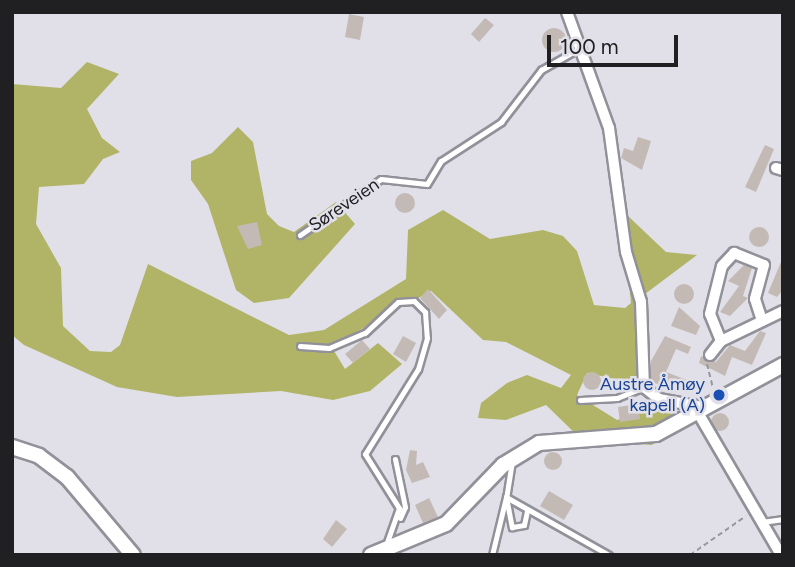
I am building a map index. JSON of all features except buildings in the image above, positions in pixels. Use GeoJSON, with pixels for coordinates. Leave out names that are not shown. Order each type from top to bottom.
{"type":"FeatureCollection","features":[{"type":"Feature","properties":{"kind":"main road"},"geometry":{"type":"LineString","coordinates":[[371,555],[446,524],[511,458],[551,439],[646,437],[783,365]]}},
{"type":"Feature","properties":{"kind":"main road"},"geometry":{"type":"LineString","coordinates":[[12,447],[59,469],[133,555]]}},
{"type":"Feature","properties":{"kind":"street"},"geometry":{"type":"LineString","coordinates":[[567,12],[583,46],[609,128],[626,251],[641,302],[644,387],[659,399],[700,409],[756,519],[780,555]]}},
{"type":"Feature","properties":{"kind":"street"},"geometry":{"type":"LineString","coordinates":[[721,341],[710,314],[722,266],[734,253],[764,265],[755,299],[762,321]]}},
{"type":"Feature","properties":{"kind":"street"},"geometry":{"type":"LineString","coordinates":[[710,355],[721,341],[783,311]]}},
{"type":"Feature","properties":{"kind":"lane","name":"Søreveien"},"geometry":{"type":"LineString","coordinates":[[300,234],[381,179],[427,184],[441,161],[501,122],[541,70],[583,46]]}},
{"type":"Feature","properties":{"kind":"lane"},"geometry":{"type":"LineString","coordinates":[[300,346],[329,348],[365,333],[398,302],[414,301],[423,308],[427,338],[418,369],[365,454],[393,493],[398,520]]}},
{"type":"Feature","properties":{"kind":"lane"},"geometry":{"type":"LineString","coordinates":[[580,400],[617,398],[644,387]]}},
{"type":"Feature","properties":{"kind":"lane"},"geometry":{"type":"LineString","coordinates":[[492,555],[515,471],[511,458]]}},
{"type":"Feature","properties":{"kind":"lane"},"geometry":{"type":"LineString","coordinates":[[385,548],[405,507],[395,459]]}},
{"type":"Feature","properties":{"kind":"lane"},"geometry":{"type":"LineString","coordinates":[[506,498],[609,555]]}},
{"type":"Feature","properties":{"kind":"lane"},"geometry":{"type":"LineString","coordinates":[[506,498],[512,527],[526,523],[527,511]]}},
{"type":"Feature","properties":{"kind":"lane"},"geometry":{"type":"LineString","coordinates":[[756,519],[783,519]]}},
{"type":"Feature","properties":{"kind":"path"},"geometry":{"type":"LineString","coordinates":[[710,355],[705,370],[719,398]]}},
{"type":"Feature","properties":{"kind":"path"},"geometry":{"type":"LineString","coordinates":[[690,555],[756,519]]}},
{"type":"Feature","properties":{"kind":"green space"},"geometry":{"type":"Polygon","coordinates":[[[87,62],[119,74],[87,109],[102,138],[120,152],[103,159],[84,184],[39,187],[36,224],[61,268],[63,326],[90,351],[111,352],[120,345],[148,264],[289,335],[324,330],[406,279],[408,230],[443,210],[490,239],[543,230],[563,236],[577,251],[594,305],[625,308],[631,303],[622,217],[628,216],[666,252],[697,255],[641,297],[645,376],[624,381],[587,373],[577,395],[617,420],[662,406],[674,408],[676,420],[652,445],[582,440],[546,405],[506,420],[478,418],[481,403],[507,383],[527,375],[561,388],[571,375],[506,342],[483,340],[431,291],[331,346],[345,369],[378,343],[402,364],[370,391],[333,400],[281,391],[177,397],[117,387],[24,345],[12,335],[12,84],[61,88],[87,62]]]}},
{"type":"Feature","properties":{"kind":"green space"},"geometry":{"type":"Polygon","coordinates":[[[238,127],[253,142],[267,214],[279,226],[294,232],[336,202],[355,224],[289,298],[254,303],[236,290],[208,204],[191,180],[191,161],[212,153],[238,127]]]}},
{"type":"Feature","properties":{"kind":"place","name":"Austre Åmøy kapell (A)"},"geometry":{"type":"Point","coordinates":[719,395]}}]}
